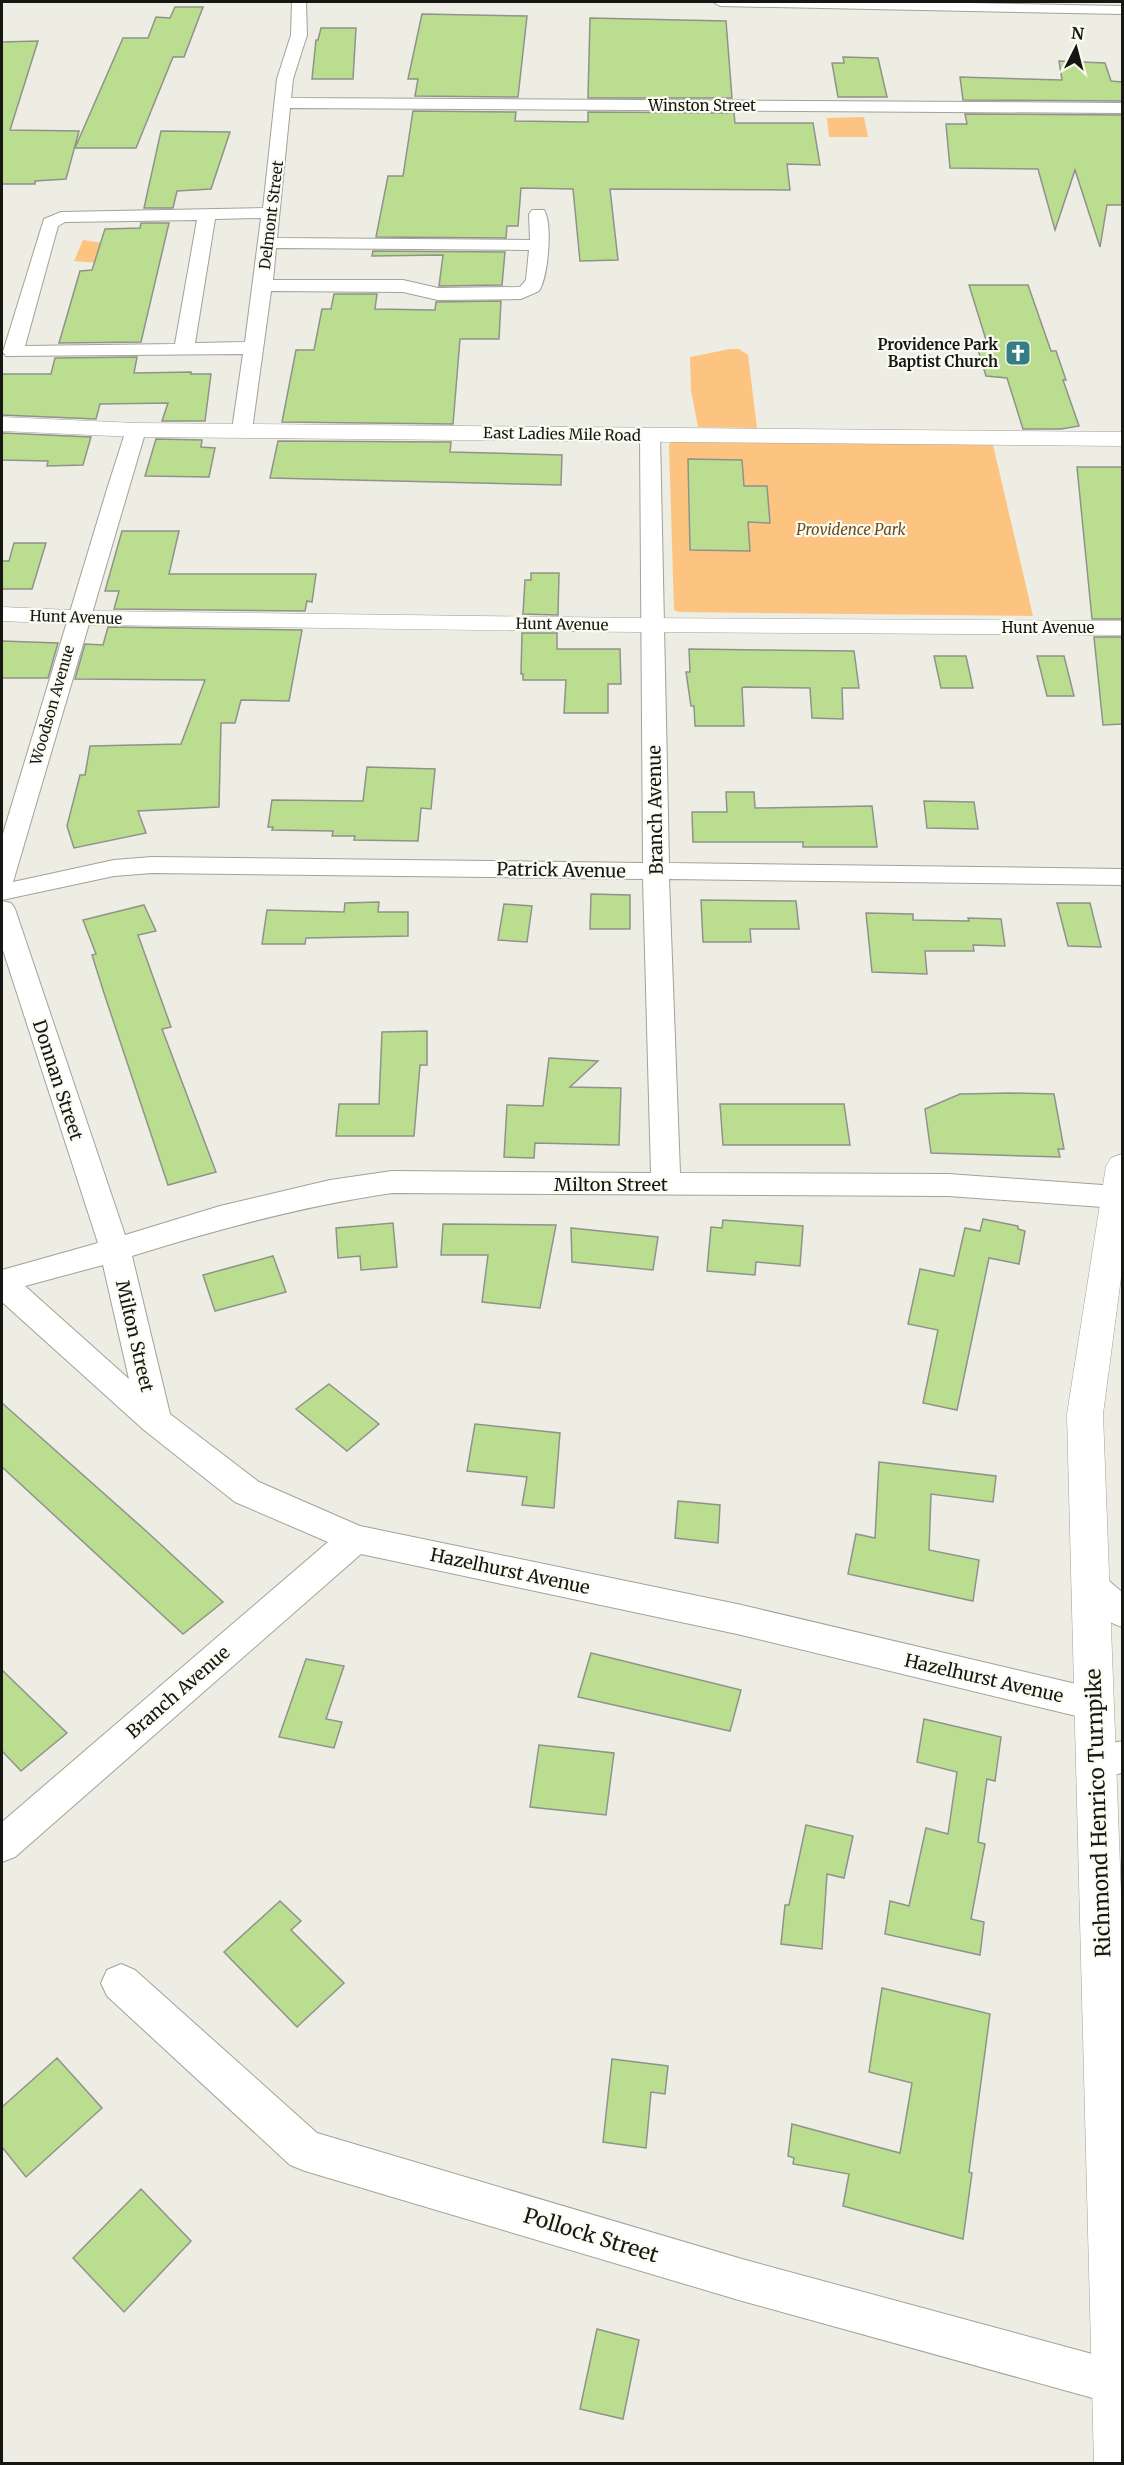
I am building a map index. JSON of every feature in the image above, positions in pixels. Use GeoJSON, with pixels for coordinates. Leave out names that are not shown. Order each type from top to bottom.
{"type":"FeatureCollection","features":[{"type":"Feature","properties":{"kind":"street","name":"Delmont Street"},"geometry":{"type":"LineString","coordinates":[[242,430],[263,285],[282,103],[288,64],[299,34],[299,2]]}},
{"type":"Feature","properties":{"kind":"street"},"geometry":{"type":"LineString","coordinates":[[720,2],[911,3],[1122,10]]}},
{"type":"Feature","properties":{"kind":"street","name":"Winston Street"},"geometry":{"type":"LineString","coordinates":[[282,103],[1122,108]]}},
{"type":"Feature","properties":{"kind":"street"},"geometry":{"type":"LineString","coordinates":[[263,285],[403,286],[438,294],[514,295],[534,285],[538,214]]}},
{"type":"Feature","properties":{"kind":"street"},"geometry":{"type":"LineString","coordinates":[[253,348],[13,352],[50,223],[61,217],[270,218]]}},
{"type":"Feature","properties":{"kind":"street"},"geometry":{"type":"LineString","coordinates":[[184,349],[206,219]]}},
{"type":"Feature","properties":{"kind":"street"},"geometry":{"type":"LineString","coordinates":[[267,243],[537,245]]}},
{"type":"Feature","properties":{"kind":"street","name":"East Ladies Mile Road"},"geometry":{"type":"LineString","coordinates":[[2,424],[136,430],[1122,439]]}},
{"type":"Feature","properties":{"kind":"street","name":"Woodson Avenue"},"geometry":{"type":"LineString","coordinates":[[2,878],[76,618],[136,430]]}},
{"type":"Feature","properties":{"kind":"street","name":"Branch Avenue"},"geometry":{"type":"LineString","coordinates":[[650,435],[656,871],[666,1185]]}},
{"type":"Feature","properties":{"kind":"street","name":"Hunt Avenue"},"geometry":{"type":"LineString","coordinates":[[2,614],[76,618],[654,626],[1122,628]]}},
{"type":"Feature","properties":{"kind":"street","name":"Patrick Avenue"},"geometry":{"type":"LineString","coordinates":[[2,892],[114,868],[152,865],[1122,877]]}},
{"type":"Feature","properties":{"kind":"street","name":"Donnan Street"},"geometry":{"type":"LineString","coordinates":[[2,909],[115,1250]]}},
{"type":"Feature","properties":{"kind":"street","name":"Milton Street"},"geometry":{"type":"LineString","coordinates":[[2,1282],[115,1250],[220,1216],[330,1191],[392,1182],[948,1185],[1119,1181]]}},
{"type":"Feature","properties":{"kind":"street","name":"Richmond Henrico Turnpike"},"geometry":{"type":"LineString","coordinates":[[1119,1181],[1112,1288],[1086,1397],[1093,1704],[1109,1759],[1118,2234],[1119,2463]]}},
{"type":"Feature","properties":{"kind":"street","name":"Milton Street"},"geometry":{"type":"LineString","coordinates":[[115,1250],[155,1421]]}},
{"type":"Feature","properties":{"kind":"street","name":"Hazelhurst Avenue"},"geometry":{"type":"LineString","coordinates":[[2,1282],[155,1421],[247,1492],[355,1539],[737,1619],[1093,1704]]}},
{"type":"Feature","properties":{"kind":"street","name":"Branch Avenue"},"geometry":{"type":"LineString","coordinates":[[2,1845],[355,1539]]}},
{"type":"Feature","properties":{"kind":"street"},"geometry":{"type":"LineString","coordinates":[[1090,1585],[1122,1612]]}},
{"type":"Feature","properties":{"kind":"street","name":"Pollock Street"},"geometry":{"type":"LineString","coordinates":[[121,1983],[305,2150],[742,2280],[1118,2383]]}},
{"type":"Feature","properties":{"kind":"green space"},"geometry":{"type":"Polygon","coordinates":[[[864,117],[868,137],[829,137],[827,118],[864,117]]]}},
{"type":"Feature","properties":{"kind":"green space"},"geometry":{"type":"Polygon","coordinates":[[[83,240],[103,243],[99,263],[74,261],[83,240]]]}},
{"type":"Feature","properties":{"kind":"green space"},"geometry":{"type":"Polygon","coordinates":[[[739,349],[748,355],[757,428],[698,427],[691,391],[690,357],[739,349]]]}},
{"type":"Feature","properties":{"kind":"green space","name":"Providence Park"},"geometry":{"type":"Polygon","coordinates":[[[671,442],[993,445],[1033,616],[679,612],[674,610],[669,445],[671,442]]]}},
{"type":"Feature","properties":{"kind":"building"},"geometry":{"type":"Polygon","coordinates":[[[175,7],[203,7],[184,57],[173,57],[136,148],[75,148],[123,38],[148,38],[156,17],[170,18],[175,7]]]}},
{"type":"Feature","properties":{"kind":"building"},"geometry":{"type":"Polygon","coordinates":[[[422,14],[527,16],[518,97],[415,96],[418,79],[408,79],[422,14]]]}},
{"type":"Feature","properties":{"kind":"building"},"geometry":{"type":"Polygon","coordinates":[[[590,18],[726,21],[732,98],[588,98],[590,18]]]}},
{"type":"Feature","properties":{"kind":"building"},"geometry":{"type":"Polygon","coordinates":[[[321,28],[356,28],[353,79],[312,79],[316,40],[318,40],[321,28]]]}},
{"type":"Feature","properties":{"kind":"building"},"geometry":{"type":"Polygon","coordinates":[[[38,41],[10,130],[79,131],[66,179],[35,181],[35,184],[2,184],[2,42],[38,41]]]}},
{"type":"Feature","properties":{"kind":"building"},"geometry":{"type":"Polygon","coordinates":[[[843,57],[878,58],[887,97],[838,97],[832,63],[844,63],[843,57]]]}},
{"type":"Feature","properties":{"kind":"building"},"geometry":{"type":"Polygon","coordinates":[[[1059,61],[1105,63],[1111,81],[1122,82],[1122,101],[963,100],[960,77],[1062,80],[1059,61]]]}},
{"type":"Feature","properties":{"kind":"building"},"geometry":{"type":"Polygon","coordinates":[[[413,111],[516,112],[515,121],[588,122],[588,112],[734,113],[735,123],[813,123],[820,165],[787,164],[790,190],[610,189],[618,260],[580,261],[573,189],[521,188],[518,226],[507,226],[506,238],[376,237],[388,176],[403,176],[413,111]]]}},
{"type":"Feature","properties":{"kind":"building"},"geometry":{"type":"Polygon","coordinates":[[[965,114],[1122,115],[1122,205],[1107,205],[1100,247],[1075,170],[1055,230],[1038,169],[950,168],[946,124],[967,124],[965,114]]]}},
{"type":"Feature","properties":{"kind":"building"},"geometry":{"type":"Polygon","coordinates":[[[161,131],[230,132],[211,189],[177,191],[173,208],[144,208],[161,131]]]}},
{"type":"Feature","properties":{"kind":"building"},"geometry":{"type":"Polygon","coordinates":[[[141,223],[169,223],[141,342],[59,343],[80,271],[92,270],[105,229],[140,228],[141,223]]]}},
{"type":"Feature","properties":{"kind":"building"},"geometry":{"type":"Polygon","coordinates":[[[373,251],[505,252],[502,285],[439,286],[443,255],[372,256],[373,251]]]}},
{"type":"Feature","properties":{"kind":"building","name":"Providence Park Baptist Church"},"geometry":{"type":"Polygon","coordinates":[[[969,285],[1028,285],[1051,351],[1056,351],[1066,380],[1063,380],[1079,426],[1061,429],[1023,429],[1007,378],[986,376],[976,343],[987,343],[969,285]]]}},
{"type":"Feature","properties":{"kind":"building"},"geometry":{"type":"Polygon","coordinates":[[[334,294],[377,294],[375,309],[435,310],[436,302],[501,301],[499,339],[460,339],[453,424],[282,422],[296,350],[314,350],[322,309],[331,309],[334,294]]]}},
{"type":"Feature","properties":{"kind":"building"},"geometry":{"type":"Polygon","coordinates":[[[137,357],[134,373],[211,374],[205,421],[162,421],[168,403],[100,404],[96,419],[2,415],[2,374],[51,374],[55,358],[137,357]]]}},
{"type":"Feature","properties":{"kind":"building"},"geometry":{"type":"Polygon","coordinates":[[[2,433],[91,437],[83,465],[47,466],[48,461],[2,460],[2,433]]]}},
{"type":"Feature","properties":{"kind":"building"},"geometry":{"type":"Polygon","coordinates":[[[156,439],[202,440],[201,447],[215,448],[209,477],[145,476],[156,439]]]}},
{"type":"Feature","properties":{"kind":"building"},"geometry":{"type":"Polygon","coordinates":[[[278,441],[451,442],[450,452],[562,455],[561,485],[270,478],[278,441]]]}},
{"type":"Feature","properties":{"kind":"building"},"geometry":{"type":"Polygon","coordinates":[[[688,459],[742,460],[744,486],[767,486],[770,523],[748,522],[750,551],[690,550],[688,459]]]}},
{"type":"Feature","properties":{"kind":"building"},"geometry":{"type":"Polygon","coordinates":[[[1077,467],[1122,467],[1122,619],[1092,619],[1077,467]]]}},
{"type":"Feature","properties":{"kind":"building"},"geometry":{"type":"Polygon","coordinates":[[[122,531],[179,531],[169,574],[316,574],[312,602],[307,601],[305,611],[114,609],[119,591],[105,591],[122,531]]]}},
{"type":"Feature","properties":{"kind":"building"},"geometry":{"type":"Polygon","coordinates":[[[14,543],[46,543],[32,589],[2,589],[2,561],[9,561],[14,543]]]}},
{"type":"Feature","properties":{"kind":"building"},"geometry":{"type":"Polygon","coordinates":[[[531,573],[559,573],[558,615],[523,614],[525,580],[531,580],[531,573]]]}},
{"type":"Feature","properties":{"kind":"building"},"geometry":{"type":"Polygon","coordinates":[[[108,627],[302,630],[289,701],[241,700],[235,723],[221,723],[219,807],[138,811],[146,833],[74,848],[67,826],[80,775],[85,775],[90,746],[181,744],[205,680],[75,679],[85,644],[103,645],[108,627]]]}},
{"type":"Feature","properties":{"kind":"building"},"geometry":{"type":"Polygon","coordinates":[[[522,633],[557,633],[557,649],[620,649],[621,684],[608,684],[608,713],[564,713],[566,680],[523,680],[523,674],[521,674],[522,633]]]}},
{"type":"Feature","properties":{"kind":"building"},"geometry":{"type":"Polygon","coordinates":[[[1094,637],[1122,637],[1122,724],[1103,725],[1094,637]]]}},
{"type":"Feature","properties":{"kind":"building"},"geometry":{"type":"Polygon","coordinates":[[[2,641],[58,643],[48,678],[2,678],[2,641]]]}},
{"type":"Feature","properties":{"kind":"building"},"geometry":{"type":"Polygon","coordinates":[[[689,649],[854,651],[859,688],[842,688],[843,719],[812,718],[810,688],[744,687],[742,688],[744,726],[695,726],[694,706],[691,706],[686,672],[690,672],[689,649]]]}},
{"type":"Feature","properties":{"kind":"building"},"geometry":{"type":"Polygon","coordinates":[[[934,656],[966,656],[973,688],[941,688],[934,656]]]}},
{"type":"Feature","properties":{"kind":"building"},"geometry":{"type":"Polygon","coordinates":[[[1037,656],[1064,656],[1074,696],[1047,696],[1037,656]]]}},
{"type":"Feature","properties":{"kind":"building"},"geometry":{"type":"Polygon","coordinates":[[[367,767],[435,769],[431,809],[421,808],[418,841],[354,840],[355,836],[332,836],[333,831],[272,830],[273,827],[268,827],[272,800],[363,801],[367,767]]]}},
{"type":"Feature","properties":{"kind":"building"},"geometry":{"type":"Polygon","coordinates":[[[726,792],[754,792],[755,808],[872,806],[877,847],[803,847],[803,842],[693,842],[692,812],[727,812],[726,792]]]}},
{"type":"Feature","properties":{"kind":"building"},"geometry":{"type":"Polygon","coordinates":[[[924,801],[974,802],[978,829],[927,828],[924,801]]]}},
{"type":"Feature","properties":{"kind":"building"},"geometry":{"type":"Polygon","coordinates":[[[591,894],[630,895],[630,929],[590,929],[591,894]]]}},
{"type":"Feature","properties":{"kind":"building"},"geometry":{"type":"Polygon","coordinates":[[[701,900],[796,901],[799,929],[750,929],[751,942],[703,942],[701,900]]]}},
{"type":"Feature","properties":{"kind":"building"},"geometry":{"type":"Polygon","coordinates":[[[379,902],[378,912],[408,912],[408,936],[306,938],[305,944],[262,944],[267,910],[344,912],[345,903],[379,902]]]}},
{"type":"Feature","properties":{"kind":"building"},"geometry":{"type":"Polygon","coordinates":[[[1057,903],[1090,903],[1101,947],[1068,946],[1057,903]]]}},
{"type":"Feature","properties":{"kind":"building"},"geometry":{"type":"Polygon","coordinates":[[[504,904],[532,906],[527,942],[498,940],[504,904]]]}},
{"type":"Feature","properties":{"kind":"building"},"geometry":{"type":"Polygon","coordinates":[[[144,905],[156,931],[138,935],[171,1027],[162,1029],[216,1172],[168,1185],[104,993],[92,955],[96,954],[83,920],[144,905]]]}},
{"type":"Feature","properties":{"kind":"building"},"geometry":{"type":"Polygon","coordinates":[[[866,913],[913,914],[913,920],[1001,919],[1005,946],[973,945],[974,951],[925,951],[927,974],[872,972],[866,913]]]}},
{"type":"Feature","properties":{"kind":"building"},"geometry":{"type":"Polygon","coordinates":[[[427,1031],[427,1065],[420,1065],[414,1136],[336,1136],[339,1104],[379,1104],[382,1032],[427,1031]]]}},
{"type":"Feature","properties":{"kind":"building"},"geometry":{"type":"Polygon","coordinates":[[[549,1058],[598,1061],[570,1087],[621,1088],[619,1145],[535,1143],[534,1158],[504,1157],[507,1105],[543,1106],[549,1058]]]}},
{"type":"Feature","properties":{"kind":"building"},"geometry":{"type":"Polygon","coordinates":[[[960,1094],[1054,1094],[1064,1149],[1058,1149],[1060,1157],[931,1153],[925,1109],[960,1094]]]}},
{"type":"Feature","properties":{"kind":"building"},"geometry":{"type":"Polygon","coordinates":[[[720,1104],[844,1104],[850,1145],[723,1145],[720,1104]]]}},
{"type":"Feature","properties":{"kind":"building"},"geometry":{"type":"Polygon","coordinates":[[[983,1219],[1018,1226],[1018,1229],[1025,1231],[1019,1264],[989,1258],[957,1410],[923,1403],[938,1330],[908,1324],[920,1269],[954,1276],[965,1228],[980,1231],[983,1219]]]}},
{"type":"Feature","properties":{"kind":"building"},"geometry":{"type":"Polygon","coordinates":[[[723,1220],[803,1226],[800,1266],[756,1262],[755,1275],[707,1271],[711,1227],[722,1228],[723,1220]]]}},
{"type":"Feature","properties":{"kind":"building"},"geometry":{"type":"Polygon","coordinates":[[[393,1223],[397,1267],[361,1270],[360,1256],[338,1258],[336,1228],[393,1223]]]}},
{"type":"Feature","properties":{"kind":"building"},"geometry":{"type":"Polygon","coordinates":[[[443,1224],[556,1225],[540,1308],[482,1302],[488,1255],[441,1255],[443,1224]]]}},
{"type":"Feature","properties":{"kind":"building"},"geometry":{"type":"Polygon","coordinates":[[[571,1228],[658,1237],[653,1270],[572,1262],[571,1228]]]}},
{"type":"Feature","properties":{"kind":"building"},"geometry":{"type":"Polygon","coordinates":[[[273,1256],[286,1292],[215,1311],[203,1275],[273,1256]]]}},
{"type":"Feature","properties":{"kind":"building"},"geometry":{"type":"Polygon","coordinates":[[[329,1384],[379,1424],[347,1451],[296,1409],[329,1384]]]}},
{"type":"Feature","properties":{"kind":"building"},"geometry":{"type":"Polygon","coordinates":[[[2,1403],[223,1602],[183,1634],[2,1467],[2,1403]]]}},
{"type":"Feature","properties":{"kind":"building"},"geometry":{"type":"Polygon","coordinates":[[[475,1424],[560,1433],[554,1508],[522,1505],[527,1477],[467,1471],[475,1424]]]}},
{"type":"Feature","properties":{"kind":"building"},"geometry":{"type":"Polygon","coordinates":[[[879,1462],[996,1476],[993,1502],[931,1494],[929,1550],[979,1560],[973,1601],[848,1574],[856,1534],[875,1538],[879,1462]]]}},
{"type":"Feature","properties":{"kind":"building"},"geometry":{"type":"Polygon","coordinates":[[[678,1501],[720,1505],[718,1543],[675,1538],[678,1501]]]}},
{"type":"Feature","properties":{"kind":"building"},"geometry":{"type":"Polygon","coordinates":[[[591,1653],[741,1690],[730,1731],[578,1697],[591,1653]]]}},
{"type":"Feature","properties":{"kind":"building"},"geometry":{"type":"Polygon","coordinates":[[[306,1659],[344,1666],[326,1719],[342,1722],[334,1748],[279,1737],[306,1659]]]}},
{"type":"Feature","properties":{"kind":"building"},"geometry":{"type":"Polygon","coordinates":[[[2,1670],[67,1733],[21,1771],[2,1751],[2,1670]]]}},
{"type":"Feature","properties":{"kind":"building"},"geometry":{"type":"Polygon","coordinates":[[[924,1719],[1001,1737],[995,1781],[987,1779],[978,1842],[985,1844],[971,1919],[984,1922],[980,1955],[885,1934],[890,1901],[909,1906],[926,1828],[948,1834],[957,1772],[917,1762],[924,1719]]]}},
{"type":"Feature","properties":{"kind":"building"},"geometry":{"type":"Polygon","coordinates":[[[539,1745],[614,1753],[606,1815],[530,1807],[539,1745]]]}},
{"type":"Feature","properties":{"kind":"building"},"geometry":{"type":"Polygon","coordinates":[[[806,1825],[853,1836],[844,1878],[827,1874],[822,1949],[781,1944],[785,1905],[789,1905],[806,1825]]]}},
{"type":"Feature","properties":{"kind":"building"},"geometry":{"type":"Polygon","coordinates":[[[280,1901],[301,1921],[291,1930],[344,1983],[297,2027],[224,1952],[280,1901]]]}},
{"type":"Feature","properties":{"kind":"building"},"geometry":{"type":"Polygon","coordinates":[[[882,1988],[990,2014],[969,2172],[972,2173],[963,2239],[843,2206],[849,2174],[793,2164],[794,2158],[788,2156],[792,2124],[900,2153],[912,2083],[869,2072],[882,1988]]]}},
{"type":"Feature","properties":{"kind":"building"},"geometry":{"type":"Polygon","coordinates":[[[57,2058],[102,2108],[26,2177],[2,2147],[2,2107],[57,2058]]]}},
{"type":"Feature","properties":{"kind":"building"},"geometry":{"type":"Polygon","coordinates":[[[612,2059],[668,2066],[665,2094],[651,2092],[646,2148],[603,2142],[612,2059]]]}},
{"type":"Feature","properties":{"kind":"building"},"geometry":{"type":"Polygon","coordinates":[[[141,2189],[191,2241],[124,2312],[73,2258],[141,2189]]]}},
{"type":"Feature","properties":{"kind":"building"},"geometry":{"type":"Polygon","coordinates":[[[597,2329],[639,2340],[623,2419],[580,2409],[597,2329]]]}},
{"type":"Feature","properties":{"kind":"place","name":"Providence Park Baptist Church"},"geometry":{"type":"Point","coordinates":[1018,353]}}]}
